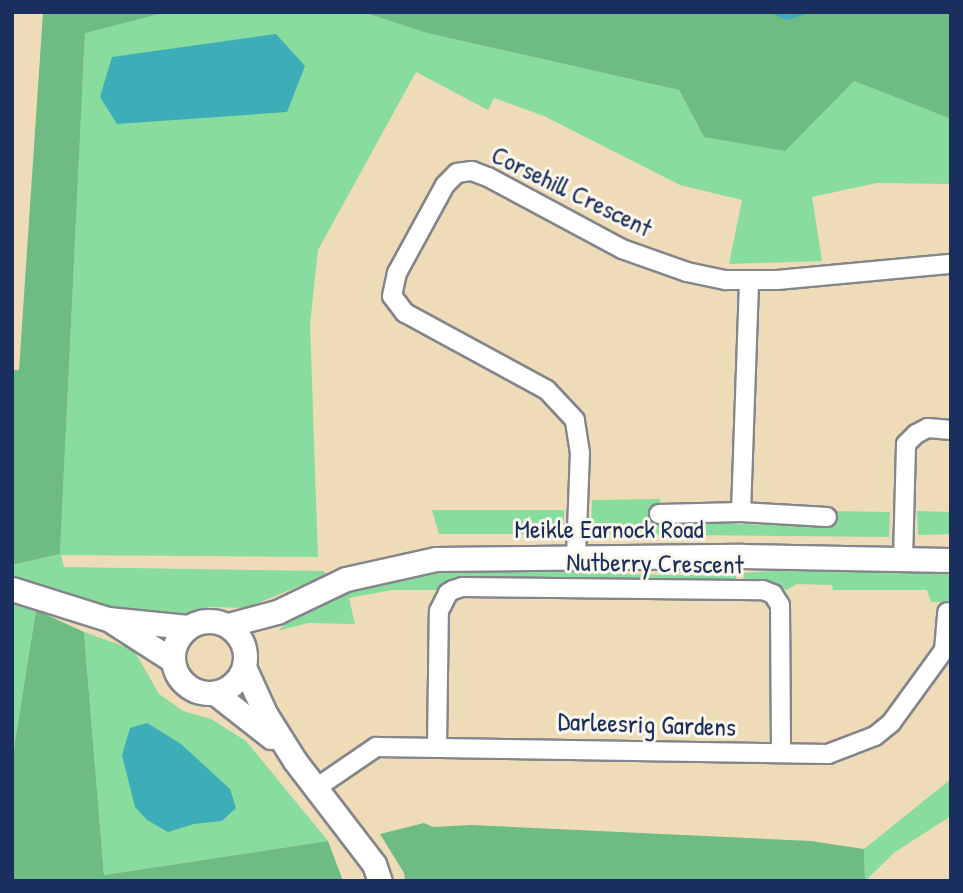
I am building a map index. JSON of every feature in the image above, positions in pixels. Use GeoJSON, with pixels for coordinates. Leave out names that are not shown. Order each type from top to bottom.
{"type":"FeatureCollection","features":[{"type":"Feature","properties":{"kind":"street","name":"Corsehill Crescent"},"geometry":{"type":"LineString","coordinates":[[576,556],[580,453],[575,420],[547,390],[405,313],[392,296],[397,273],[445,185],[457,173],[472,171],[622,249],[687,272],[726,280],[777,280],[951,264]]}},
{"type":"Feature","properties":{"kind":"street"},"geometry":{"type":"LineString","coordinates":[[741,512],[749,280]]}},
{"type":"Feature","properties":{"kind":"street"},"geometry":{"type":"LineString","coordinates":[[903,560],[906,444],[916,434],[928,428],[951,430]]}},
{"type":"Feature","properties":{"kind":"street"},"geometry":{"type":"LineString","coordinates":[[659,513],[741,512],[827,517]]}},
{"type":"Feature","properties":{"kind":"street","name":"Meikle Earnock Road"},"geometry":{"type":"LineString","coordinates":[[228,625],[277,612],[346,579],[436,559],[576,556],[951,560]]}},
{"type":"Feature","properties":{"kind":"street","name":"Nutberry Crescent"},"geometry":{"type":"LineString","coordinates":[[437,746],[439,611],[447,593],[453,590],[462,587],[763,590],[773,594],[780,605],[781,753]]}},
{"type":"Feature","properties":{"kind":"street"},"geometry":{"type":"LineString","coordinates":[[12,589],[108,619],[188,627]]}},
{"type":"Feature","properties":{"kind":"street","name":"Meikle Earnock Road"},"geometry":{"type":"LineString","coordinates":[[245,661],[277,612]]}},
{"type":"Feature","properties":{"kind":"street","name":"Darleesrig Gardens"},"geometry":{"type":"LineString","coordinates":[[316,788],[376,747],[828,754],[875,736],[891,723],[947,651],[947,612]]}},
{"type":"Feature","properties":{"kind":"street"},"geometry":{"type":"LineString","coordinates":[[108,619],[173,660]]}},
{"type":"Feature","properties":{"kind":"street"},"geometry":{"type":"LineString","coordinates":[[245,661],[229,688],[215,693],[195,691],[187,686],[180,679],[173,660],[179,636],[188,627],[201,621],[228,625],[237,633],[266,715],[295,761],[374,864],[380,881]]}},
{"type":"Feature","properties":{"kind":"street"},"geometry":{"type":"LineString","coordinates":[[215,693],[248,717],[295,761]]}},
{"type":"Feature","properties":{"kind":"green space"},"geometry":{"type":"Polygon","coordinates":[[[43,12],[167,12],[85,33],[60,554],[12,565],[12,370],[19,370],[43,12]]]}},
{"type":"Feature","properties":{"kind":"green space"},"geometry":{"type":"Polygon","coordinates":[[[167,12],[362,12],[427,33],[679,90],[704,137],[854,81],[951,119],[951,184],[877,183],[812,197],[822,261],[729,264],[742,200],[680,185],[544,116],[494,98],[488,110],[416,72],[318,250],[310,325],[318,557],[61,555],[64,567],[324,571],[326,575],[246,608],[211,607],[179,615],[132,615],[12,579],[12,565],[60,554],[85,32],[167,12]]]}},
{"type":"Feature","properties":{"kind":"green space"},"geometry":{"type":"Polygon","coordinates":[[[362,12],[951,12],[951,119],[854,81],[785,151],[704,137],[679,90],[427,33],[362,12]]]}},
{"type":"Feature","properties":{"kind":"green space"},"geometry":{"type":"Polygon","coordinates":[[[660,499],[661,508],[652,509],[652,521],[827,527],[828,511],[890,512],[889,537],[591,534],[592,500],[660,499]]]}},
{"type":"Feature","properties":{"kind":"green space"},"geometry":{"type":"Polygon","coordinates":[[[432,510],[564,510],[564,534],[439,534],[432,510]]]}},
{"type":"Feature","properties":{"kind":"green space"},"geometry":{"type":"Polygon","coordinates":[[[917,511],[951,512],[951,534],[918,535],[917,511]]]}},
{"type":"Feature","properties":{"kind":"green space"},"geometry":{"type":"Polygon","coordinates":[[[462,567],[618,568],[619,574],[736,576],[735,584],[447,582],[440,590],[392,590],[349,598],[355,624],[308,623],[278,631],[292,618],[345,595],[344,590],[462,567]]]}},
{"type":"Feature","properties":{"kind":"green space"},"geometry":{"type":"Polygon","coordinates":[[[785,570],[951,571],[951,602],[931,602],[927,590],[833,590],[832,585],[797,584],[787,590],[773,584],[743,584],[744,573],[785,570]]]}},
{"type":"Feature","properties":{"kind":"green space"},"geometry":{"type":"Polygon","coordinates":[[[12,603],[36,610],[12,760],[12,603]]]}},
{"type":"Feature","properties":{"kind":"green space"},"geometry":{"type":"Polygon","coordinates":[[[36,610],[84,632],[104,875],[328,841],[343,881],[12,881],[12,760],[36,610]]]}},
{"type":"Feature","properties":{"kind":"green space"},"geometry":{"type":"Polygon","coordinates":[[[84,632],[134,650],[159,694],[183,711],[211,719],[246,741],[328,841],[104,875],[84,632]]]}},
{"type":"Feature","properties":{"kind":"green space"},"geometry":{"type":"Polygon","coordinates":[[[951,779],[951,816],[895,852],[865,881],[864,849],[951,779]]]}},
{"type":"Feature","properties":{"kind":"green space"},"geometry":{"type":"Polygon","coordinates":[[[424,823],[433,827],[471,825],[811,841],[864,849],[865,881],[405,881],[404,873],[380,834],[424,823]]]}},
{"type":"Feature","properties":{"kind":"water"},"geometry":{"type":"Polygon","coordinates":[[[276,34],[305,66],[287,112],[117,124],[100,97],[112,57],[276,34]]]}},
{"type":"Feature","properties":{"kind":"water"},"geometry":{"type":"Polygon","coordinates":[[[147,723],[181,744],[230,789],[236,808],[222,821],[194,824],[168,832],[147,820],[135,807],[122,755],[130,728],[147,723]]]}},
{"type":"Feature","properties":{"kind":"waterway"},"geometry":{"type":"LineString","coordinates":[[775,12],[786,17],[802,12]]}}]}
